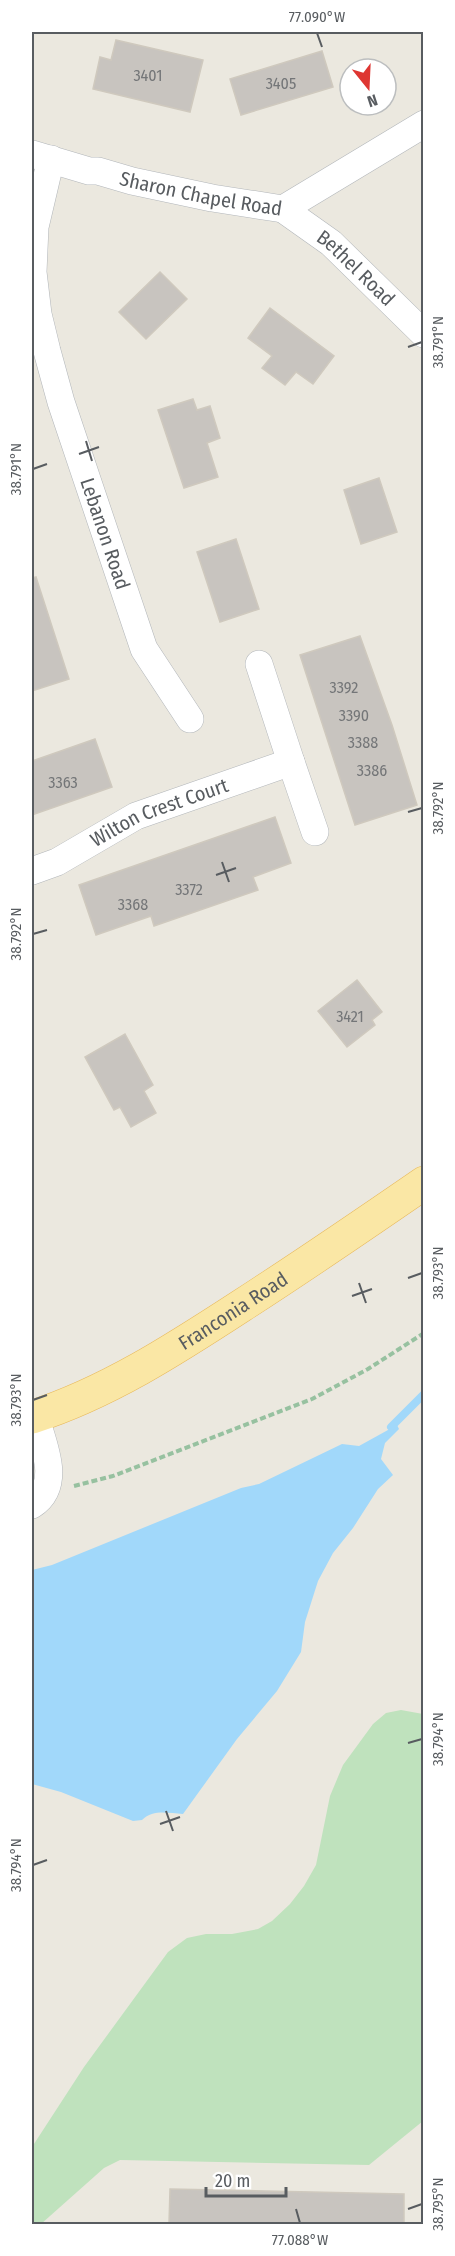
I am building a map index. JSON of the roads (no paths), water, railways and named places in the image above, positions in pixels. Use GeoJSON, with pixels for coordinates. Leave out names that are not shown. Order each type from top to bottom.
{"type":"FeatureCollection","features":[{"type":"Feature","properties":{"kind":"main road","name":"Franconia Road"},"geometry":{"type":"LineString","coordinates":[[33,1417],[90,1395],[192,1338],[322,1253],[423,1183]]}},
{"type":"Feature","properties":{"kind":"street","name":"Sharon Chapel Road"},"geometry":{"type":"LineString","coordinates":[[41,157],[132,181],[283,208],[423,124]]}},
{"type":"Feature","properties":{"kind":"street","name":"Lebanon Road"},"geometry":{"type":"LineString","coordinates":[[41,157],[33,272],[38,314],[46,351],[144,649],[190,719]]}},
{"type":"Feature","properties":{"kind":"street","name":"Bethel Road"},"geometry":{"type":"LineString","coordinates":[[283,208],[331,243],[423,334]]}},
{"type":"Feature","properties":{"kind":"street"},"geometry":{"type":"LineString","coordinates":[[259,664],[315,832]]}},
{"type":"Feature","properties":{"kind":"street","name":"Wilton Crest Court"},"geometry":{"type":"LineString","coordinates":[[32,871],[57,862],[136,816],[291,762]]}},
{"type":"Feature","properties":{"kind":"street"},"geometry":{"type":"LineString","coordinates":[[33,1417],[48,1465],[39,1496]]}},
{"type":"Feature","properties":{"kind":"water"},"geometry":{"type":"Polygon","coordinates":[[[397,1425],[399,1429],[385,1443],[381,1459],[393,1475],[378,1489],[353,1528],[333,1553],[318,1581],[305,1622],[301,1652],[277,1691],[237,1739],[183,1814],[156,1813],[142,1820],[133,1821],[61,1792],[32,1784],[32,1570],[52,1565],[241,1488],[259,1484],[342,1444],[359,1446],[397,1425]]]}},
{"type":"Feature","properties":{"kind":"waterway"},"geometry":{"type":"LineString","coordinates":[[391,1427],[424,1394]]}}]}
